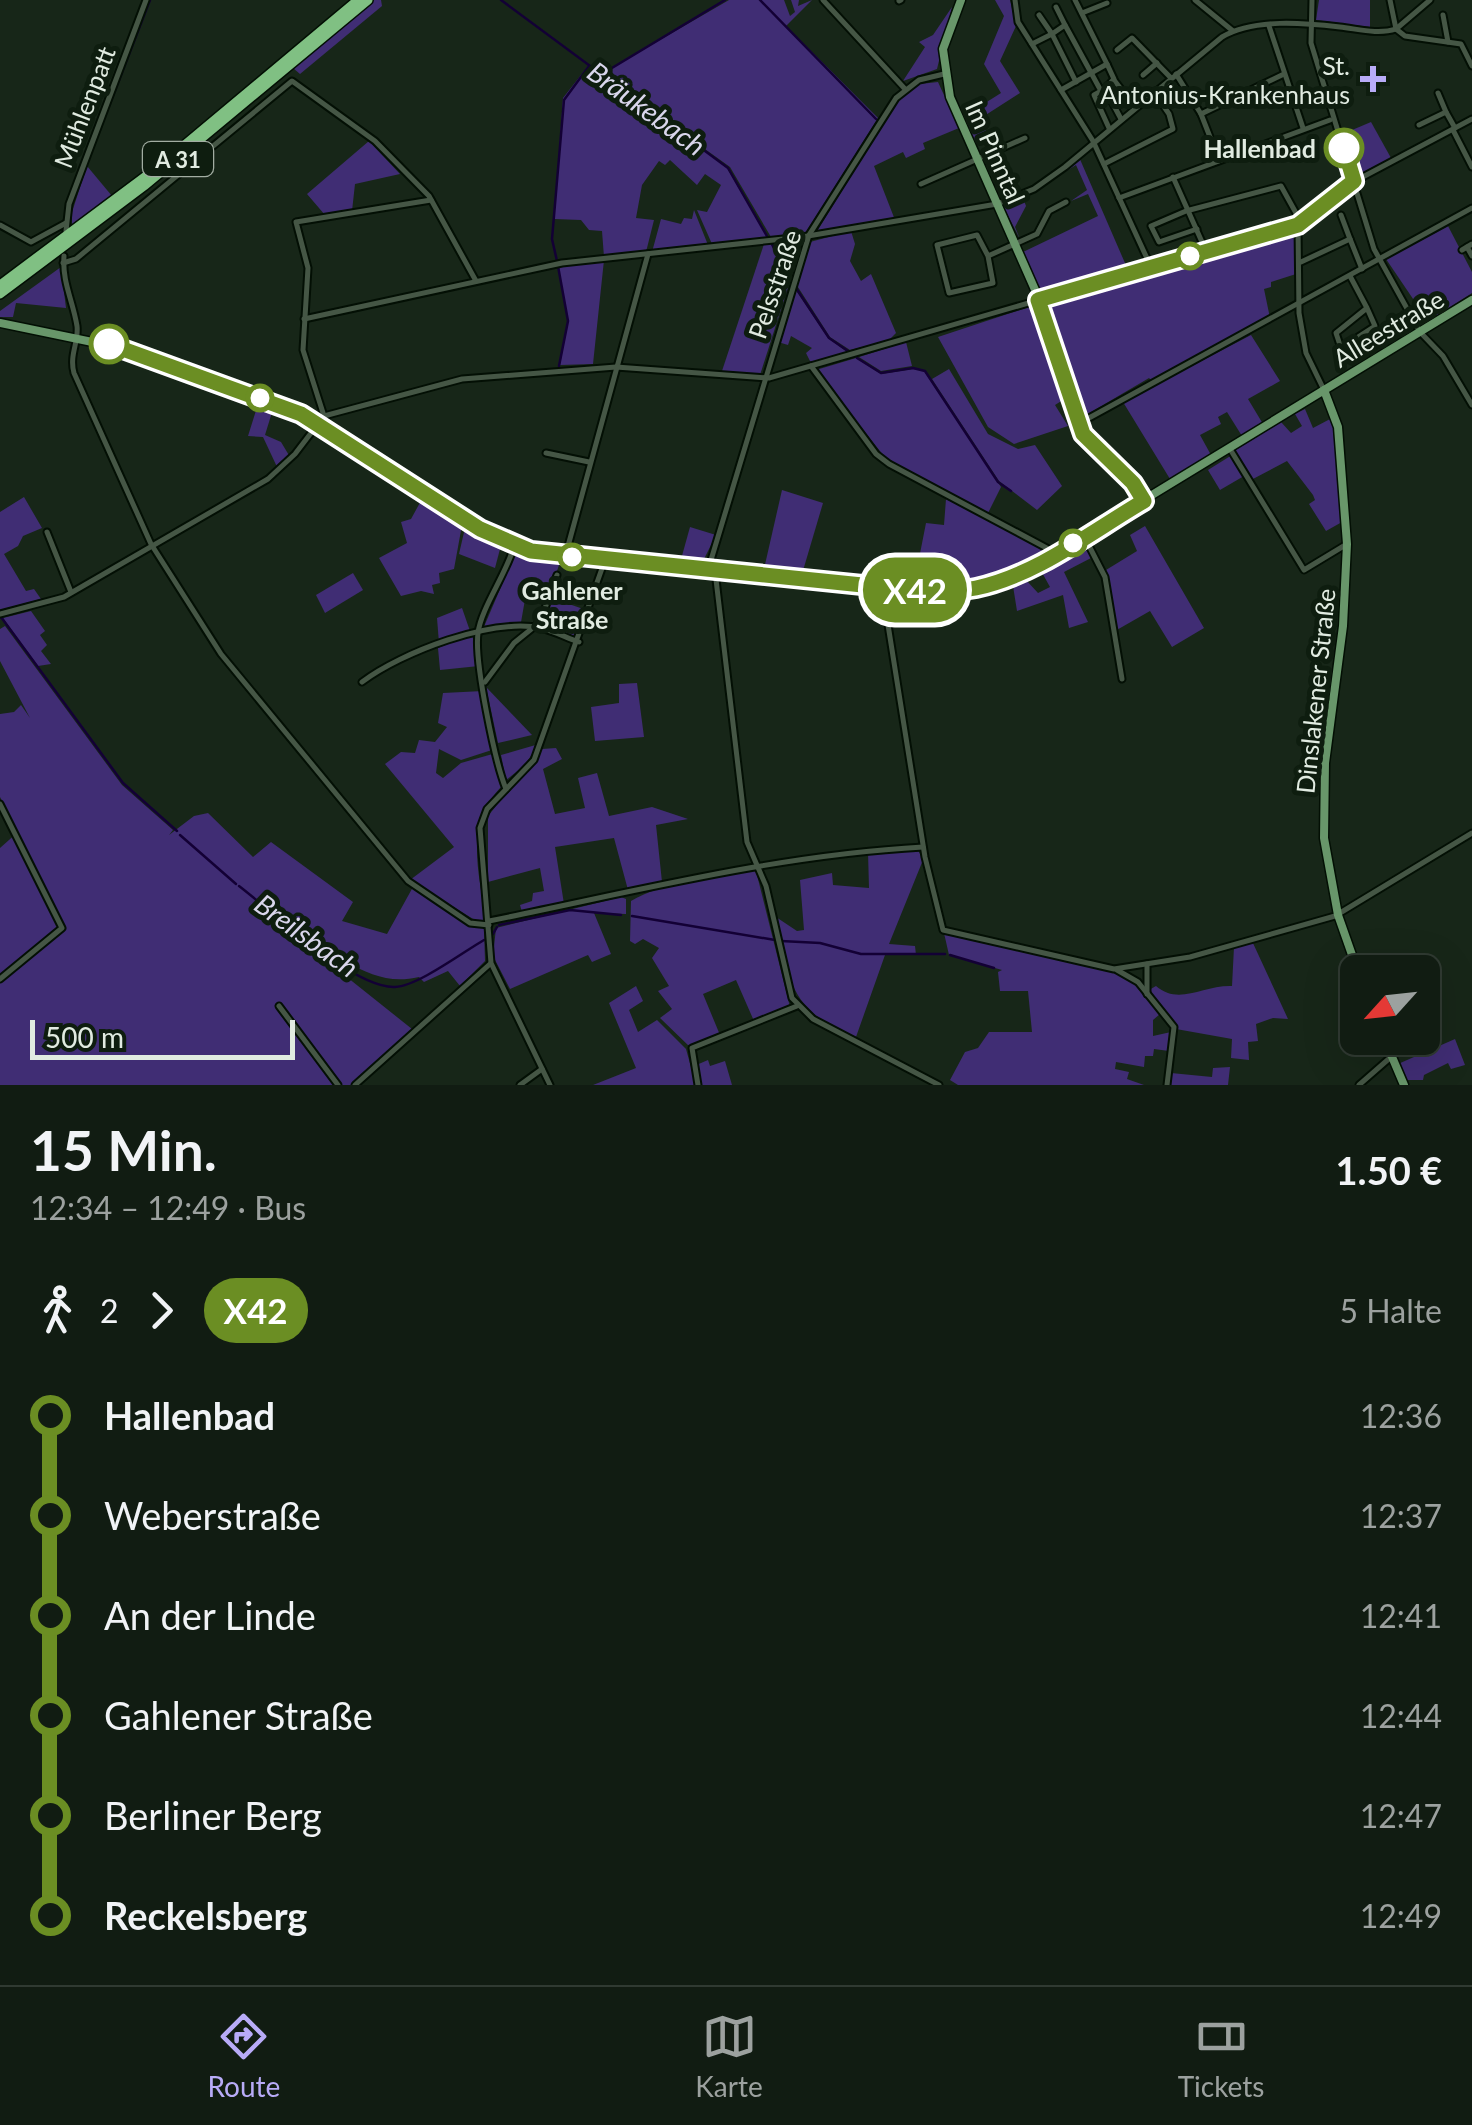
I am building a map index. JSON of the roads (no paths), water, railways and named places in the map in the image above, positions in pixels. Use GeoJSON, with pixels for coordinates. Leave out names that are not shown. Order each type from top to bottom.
{"type":"FeatureCollection","features":[{"type":"Feature","properties":{"kind":"highway","name":"A 31"},"geometry":{"type":"LineString","coordinates":[[0,285],[162,164],[358,0]]}},
{"type":"Feature","properties":{"kind":"highway","name":"A 31"},"geometry":{"type":"LineString","coordinates":[[0,294],[144,186],[368,0]]}},
{"type":"Feature","properties":{"kind":"main road"},"geometry":{"type":"LineString","coordinates":[[944,74],[945,35],[961,0]]}},
{"type":"Feature","properties":{"kind":"main road","name":"Im Pinntal"},"geometry":{"type":"LineString","coordinates":[[944,74],[1038,300],[1078,424],[1144,501]]}},
{"type":"Feature","properties":{"kind":"main road","name":"Alleestraße"},"geometry":{"type":"LineString","coordinates":[[0,323],[131,350],[321,419],[480,529],[514,546],[605,560],[935,591],[977,588],[1009,578],[1056,553],[1472,300]]}},
{"type":"Feature","properties":{"kind":"main road","name":"Dinslakener Straße"},"geometry":{"type":"LineString","coordinates":[[1324,390],[1334,410],[1347,544],[1344,626],[1322,805],[1326,862],[1352,955]]}},
{"type":"Feature","properties":{"kind":"main road"},"geometry":{"type":"LineString","coordinates":[[1392,1056],[1404,1085]]}},
{"type":"Feature","properties":{"kind":"street","name":"Mühlenpatt"},"geometry":{"type":"LineString","coordinates":[[0,225],[31,242],[66,227],[82,167],[146,0]]}},
{"type":"Feature","properties":{"kind":"street"},"geometry":{"type":"LineString","coordinates":[[823,0],[905,89],[944,74]]}},
{"type":"Feature","properties":{"kind":"street"},"geometry":{"type":"LineString","coordinates":[[1016,0],[1017,20],[1094,140],[1151,267]]}},
{"type":"Feature","properties":{"kind":"street"},"geometry":{"type":"LineString","coordinates":[[1075,0],[1124,93]]}},
{"type":"Feature","properties":{"kind":"street"},"geometry":{"type":"LineString","coordinates":[[1195,0],[1233,30]]}},
{"type":"Feature","properties":{"kind":"street"},"geometry":{"type":"LineString","coordinates":[[1312,0],[1309,24],[1314,53],[1379,260],[1420,332],[1443,356],[1472,405]]}},
{"type":"Feature","properties":{"kind":"street"},"geometry":{"type":"LineString","coordinates":[[1390,0],[1396,29],[1405,36],[1461,44],[1472,66]]}},
{"type":"Feature","properties":{"kind":"street"},"geometry":{"type":"LineString","coordinates":[[304,319],[562,263],[809,235],[998,204],[1040,186],[1233,30],[1309,24],[1384,32],[1396,29],[1430,0]]}},
{"type":"Feature","properties":{"kind":"street"},"geometry":{"type":"LineString","coordinates":[[1082,13],[1107,3]]}},
{"type":"Feature","properties":{"kind":"street"},"geometry":{"type":"LineString","coordinates":[[1056,7],[1121,119]]}},
{"type":"Feature","properties":{"kind":"street"},"geometry":{"type":"LineString","coordinates":[[1039,14],[1076,82]]}},
{"type":"Feature","properties":{"kind":"street"},"geometry":{"type":"LineString","coordinates":[[1445,16],[1448,42]]}},
{"type":"Feature","properties":{"kind":"street"},"geometry":{"type":"LineString","coordinates":[[1032,44],[1066,26]]}},
{"type":"Feature","properties":{"kind":"street"},"geometry":{"type":"LineString","coordinates":[[1269,26],[1303,128]]}},
{"type":"Feature","properties":{"kind":"street"},"geometry":{"type":"LineString","coordinates":[[1116,50],[1132,38],[1174,76],[1202,114],[1219,160]]}},
{"type":"Feature","properties":{"kind":"street"},"geometry":{"type":"LineString","coordinates":[[1143,75],[1157,62]]}},
{"type":"Feature","properties":{"kind":"street"},"geometry":{"type":"LineString","coordinates":[[1061,90],[1107,64]]}},
{"type":"Feature","properties":{"kind":"street"},"geometry":{"type":"LineString","coordinates":[[1202,114],[1284,74]]}},
{"type":"Feature","properties":{"kind":"street"},"geometry":{"type":"LineString","coordinates":[[1108,128],[1093,98],[1114,80]]}},
{"type":"Feature","properties":{"kind":"street"},"geometry":{"type":"LineString","coordinates":[[476,281],[432,200],[375,141],[289,81],[76,258],[64,259],[76,336],[70,360],[74,372],[153,546],[221,654],[408,881],[470,923],[489,924],[712,872],[853,851],[924,846]]}},
{"type":"Feature","properties":{"kind":"street","name":"Pelsstraße"},"geometry":{"type":"LineString","coordinates":[[712,570],[763,378],[809,235],[905,89]]}},
{"type":"Feature","properties":{"kind":"street"},"geometry":{"type":"LineString","coordinates":[[1104,164],[1174,129],[1170,114],[1154,92]]}},
{"type":"Feature","properties":{"kind":"street"},"geometry":{"type":"LineString","coordinates":[[1438,94],[1472,167]]}},
{"type":"Feature","properties":{"kind":"street"},"geometry":{"type":"LineString","coordinates":[[1419,125],[1446,112]]}},
{"type":"Feature","properties":{"kind":"street"},"geometry":{"type":"LineString","coordinates":[[0,614],[72,592],[280,471],[321,419],[496,373],[616,367],[763,378],[812,366],[1300,224],[1354,181],[1472,119]]}},
{"type":"Feature","properties":{"kind":"street"},"geometry":{"type":"LineString","coordinates":[[1119,198],[1330,120]]}},
{"type":"Feature","properties":{"kind":"street"},"geometry":{"type":"LineString","coordinates":[[921,184],[978,162],[1024,138]]}},
{"type":"Feature","properties":{"kind":"street"},"geometry":{"type":"LineString","coordinates":[[1173,177],[1206,251]]}},
{"type":"Feature","properties":{"kind":"street"},"geometry":{"type":"LineString","coordinates":[[1196,228],[1156,240],[1151,225],[1281,186],[1300,224],[1298,306],[1306,353],[1324,390]]}},
{"type":"Feature","properties":{"kind":"street"},"geometry":{"type":"LineString","coordinates":[[321,419],[303,350],[308,268],[295,226],[298,220],[432,200]]}},
{"type":"Feature","properties":{"kind":"street","name":"Im Pinntal"},"geometry":{"type":"LineString","coordinates":[[988,256],[1038,233],[1049,211],[1066,202]]}},
{"type":"Feature","properties":{"kind":"street"},"geometry":{"type":"LineString","coordinates":[[1078,424],[1472,208]]}},
{"type":"Feature","properties":{"kind":"street"},"geometry":{"type":"LineString","coordinates":[[1341,215],[1362,270]]}},
{"type":"Feature","properties":{"kind":"street"},"geometry":{"type":"LineString","coordinates":[[977,234],[988,256],[994,282],[949,294],[937,245],[977,234]]}},
{"type":"Feature","properties":{"kind":"street"},"geometry":{"type":"LineString","coordinates":[[1300,262],[1350,239]]}},
{"type":"Feature","properties":{"kind":"street"},"geometry":{"type":"LineString","coordinates":[[1467,247],[1472,256]]}},
{"type":"Feature","properties":{"kind":"street"},"geometry":{"type":"LineString","coordinates":[[568,546],[648,254]]}},
{"type":"Feature","properties":{"kind":"street"},"geometry":{"type":"LineString","coordinates":[[1350,276],[1367,308],[1375,326],[1352,345],[1339,347],[1336,333],[1367,308]]}},
{"type":"Feature","properties":{"kind":"street"},"geometry":{"type":"LineString","coordinates":[[812,366],[876,454],[888,464],[1056,553]]}},
{"type":"Feature","properties":{"kind":"street"},"geometry":{"type":"LineString","coordinates":[[1230,448],[1304,570],[1347,544]]}},
{"type":"Feature","properties":{"kind":"street"},"geometry":{"type":"LineString","coordinates":[[546,453],[588,462]]}},
{"type":"Feature","properties":{"kind":"street"},"geometry":{"type":"LineString","coordinates":[[46,532],[72,592]]}},
{"type":"Feature","properties":{"kind":"street"},"geometry":{"type":"LineString","coordinates":[[1084,536],[1106,577],[1122,679]]}},
{"type":"Feature","properties":{"kind":"street"},"geometry":{"type":"LineString","coordinates":[[506,789],[484,685],[478,631],[507,572],[514,546]]}},
{"type":"Feature","properties":{"kind":"street"},"geometry":{"type":"LineString","coordinates":[[550,1085],[491,963],[480,828],[486,809],[534,760],[605,560]]}},
{"type":"Feature","properties":{"kind":"street"},"geometry":{"type":"LineString","coordinates":[[712,570],[747,842],[758,866],[797,1006],[832,1030],[939,1085]]}},
{"type":"Feature","properties":{"kind":"street"},"geometry":{"type":"LineString","coordinates":[[484,685],[514,644],[543,616],[557,575]]}},
{"type":"Feature","properties":{"kind":"street"},"geometry":{"type":"LineString","coordinates":[[882,587],[924,846],[942,930],[1130,975],[1174,1030],[1167,1085]]}},
{"type":"Feature","properties":{"kind":"street"},"geometry":{"type":"LineString","coordinates":[[362,682],[386,666],[478,631],[533,628],[579,642]]}},
{"type":"Feature","properties":{"kind":"street"},"geometry":{"type":"LineString","coordinates":[[0,804],[62,928],[0,979]]}},
{"type":"Feature","properties":{"kind":"street"},"geometry":{"type":"LineString","coordinates":[[1114,970],[1190,957],[1338,914],[1472,832]]}},
{"type":"Feature","properties":{"kind":"street"},"geometry":{"type":"LineString","coordinates":[[355,1085],[491,963]]}},
{"type":"Feature","properties":{"kind":"street"},"geometry":{"type":"LineString","coordinates":[[1147,994],[1148,964]]}},
{"type":"Feature","properties":{"kind":"street"},"geometry":{"type":"LineString","coordinates":[[279,1006],[338,1085]]}},
{"type":"Feature","properties":{"kind":"street"},"geometry":{"type":"LineString","coordinates":[[698,1085],[690,1050],[797,1006]]}},
{"type":"Feature","properties":{"kind":"street"},"geometry":{"type":"LineString","coordinates":[[1359,1085],[1392,1056]]}},
{"type":"Feature","properties":{"kind":"street"},"geometry":{"type":"LineString","coordinates":[[520,1085],[542,1068]]}},
{"type":"Feature","properties":{"kind":"waterway"},"geometry":{"type":"LineString","coordinates":[[80,181],[150,0]]}},
{"type":"Feature","properties":{"kind":"waterway","name":"Bräukebach"},"geometry":{"type":"LineString","coordinates":[[501,0],[728,168],[768,238]]}},
{"type":"Feature","properties":{"kind":"waterway"},"geometry":{"type":"LineString","coordinates":[[602,74],[725,0]]}},
{"type":"Feature","properties":{"kind":"waterway"},"geometry":{"type":"LineString","coordinates":[[760,0],[876,119]]}},
{"type":"Feature","properties":{"kind":"waterway"},"geometry":{"type":"LineString","coordinates":[[557,261],[552,239],[564,100],[589,66]]}},
{"type":"Feature","properties":{"kind":"waterway","name":"Bräukebach"},"geometry":{"type":"LineString","coordinates":[[772,244],[790,280]]}},
{"type":"Feature","properties":{"kind":"waterway"},"geometry":{"type":"LineString","coordinates":[[558,266],[568,321],[559,366]]}},
{"type":"Feature","properties":{"kind":"waterway","name":"Bräukebach"},"geometry":{"type":"LineString","coordinates":[[796,288],[829,338],[848,351]]}},
{"type":"Feature","properties":{"kind":"waterway","name":"Bräukebach"},"geometry":{"type":"LineString","coordinates":[[857,358],[881,373],[913,368],[925,371],[998,482],[1011,491]]}},
{"type":"Feature","properties":{"kind":"waterway","name":"Breilsbach"},"geometry":{"type":"LineString","coordinates":[[1,617],[123,783],[177,831]]}},
{"type":"Feature","properties":{"kind":"waterway","name":"Breilsbach"},"geometry":{"type":"LineString","coordinates":[[180,835],[236,884]]}},
{"type":"Feature","properties":{"kind":"waterway","name":"Breilsbach"},"geometry":{"type":"LineString","coordinates":[[239,886],[336,963],[378,984],[395,987],[416,981],[484,940]]}},
{"type":"Feature","properties":{"kind":"waterway","name":"Breilsbach"},"geometry":{"type":"LineString","coordinates":[[499,925],[570,910],[621,915]]}},
{"type":"Feature","properties":{"kind":"waterway","name":"Breilsbach"},"geometry":{"type":"LineString","coordinates":[[632,916],[775,940]]}},
{"type":"Feature","properties":{"kind":"waterway","name":"Breilsbach"},"geometry":{"type":"LineString","coordinates":[[493,934],[497,927]]}},
{"type":"Feature","properties":{"kind":"waterway","name":"Breilsbach"},"geometry":{"type":"LineString","coordinates":[[781,941],[820,943],[861,954],[945,954]]}},
{"type":"Feature","properties":{"kind":"waterway","name":"Breilsbach"},"geometry":{"type":"LineString","coordinates":[[950,955],[994,968]]}},
{"type":"Feature","properties":{"kind":"place","name":"St. Antonius-Krankenhaus"},"geometry":{"type":"Point","coordinates":[1373,79]}},
{"type":"Feature","properties":{"kind":"place","name":"Hallenbad"},"geometry":{"type":"Point","coordinates":[1344,148]}},
{"type":"Feature","properties":{"kind":"place","name":"Gahlener Straße"},"geometry":{"type":"Point","coordinates":[572,557]}}]}
